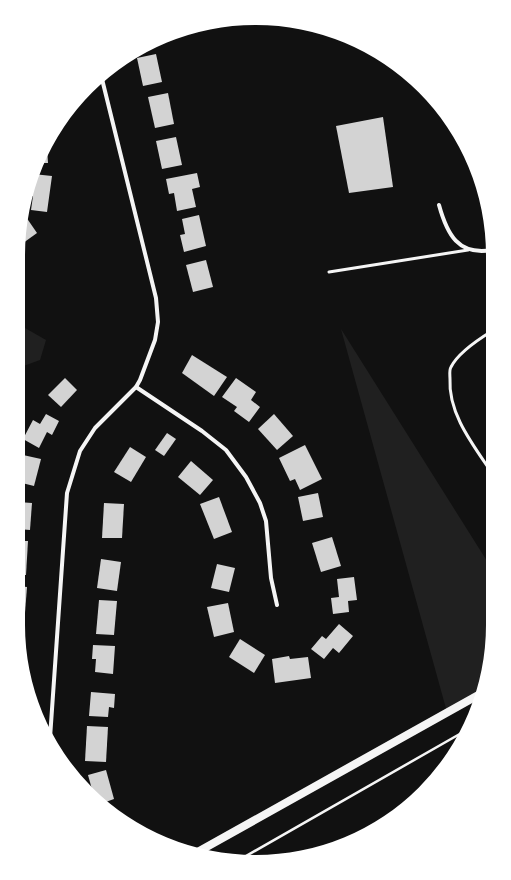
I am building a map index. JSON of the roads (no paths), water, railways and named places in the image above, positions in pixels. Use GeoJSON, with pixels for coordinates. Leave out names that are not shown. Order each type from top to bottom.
{"type":"FeatureCollection","features":[{"type":"Feature","properties":{"kind":"main road"},"geometry":{"type":"LineString","coordinates":[[203,849],[474,697]]}},
{"type":"Feature","properties":{"kind":"street"},"geometry":{"type":"LineString","coordinates":[[51,729],[67,493],[80,451],[95,428],[136,388],[155,340],[158,322],[156,298],[103,83]]}},
{"type":"Feature","properties":{"kind":"street"},"geometry":{"type":"LineString","coordinates":[[439,205],[449,234],[458,244],[468,250],[486,250]]}},
{"type":"Feature","properties":{"kind":"street"},"geometry":{"type":"LineString","coordinates":[[136,388],[202,431],[226,450],[246,477],[260,503],[266,521],[271,578],[277,606]]}},
{"type":"Feature","properties":{"kind":"lane"},"geometry":{"type":"LineString","coordinates":[[329,272],[468,250]]}},
{"type":"Feature","properties":{"kind":"lane"},"geometry":{"type":"LineString","coordinates":[[486,335],[471,345],[450,368],[449,384],[454,410],[471,442],[486,465]]}}]}
